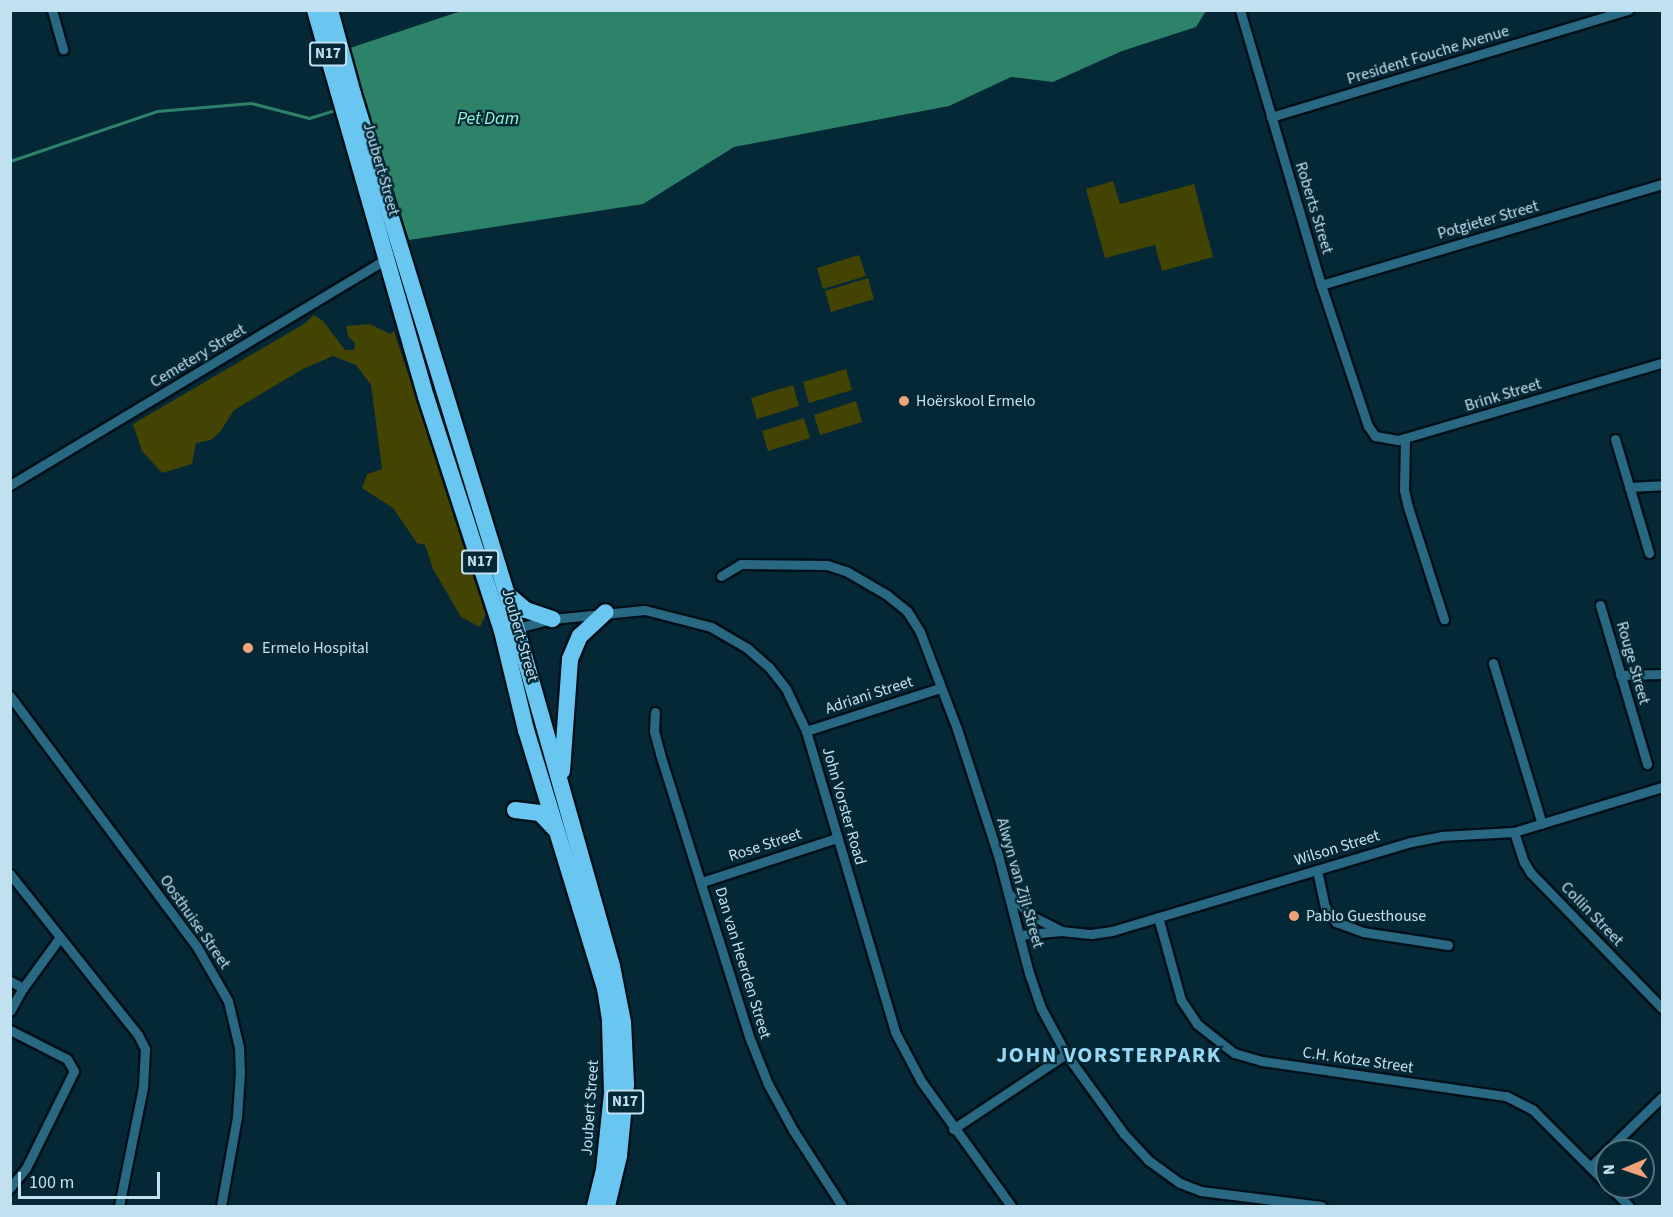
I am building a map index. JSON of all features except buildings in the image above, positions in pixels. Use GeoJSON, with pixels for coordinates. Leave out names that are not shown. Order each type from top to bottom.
{"type":"FeatureCollection","features":[{"type":"Feature","properties":{"kind":"highway","name":"Joubert Street"},"geometry":{"type":"LineString","coordinates":[[315,10],[347,96],[394,255],[507,594],[509,629],[526,730],[601,973],[610,1021],[612,1093],[604,1170],[595,1206]]}},
{"type":"Feature","properties":{"kind":"highway","name":"Joubert Street"},"geometry":{"type":"LineString","coordinates":[[330,10],[347,96]]}},
{"type":"Feature","properties":{"kind":"highway","name":"Joubert Street"},"geometry":{"type":"LineString","coordinates":[[394,255],[426,397],[562,782],[572,831],[612,966],[623,1022],[626,1084],[622,1130],[607,1206]]}},
{"type":"Feature","properties":{"kind":"highway"},"geometry":{"type":"LineString","coordinates":[[507,594],[526,610],[552,619]]}},
{"type":"Feature","properties":{"kind":"highway"},"geometry":{"type":"LineString","coordinates":[[562,782],[567,683],[575,644],[588,627],[606,612]]}},
{"type":"Feature","properties":{"kind":"highway"},"geometry":{"type":"LineString","coordinates":[[541,719],[567,683]]}},
{"type":"Feature","properties":{"kind":"highway"},"geometry":{"type":"LineString","coordinates":[[515,810],[540,813],[557,831]]}},
{"type":"Feature","properties":{"kind":"street"},"geometry":{"type":"LineString","coordinates":[[52,10],[63,50]]}},
{"type":"Feature","properties":{"kind":"street","name":"Roberts Street"},"geometry":{"type":"LineString","coordinates":[[1240,10],[1322,285],[1364,413]]}},
{"type":"Feature","properties":{"kind":"street","name":"President Fouche Avenue"},"geometry":{"type":"LineString","coordinates":[[1271,117],[1628,10]]}},
{"type":"Feature","properties":{"kind":"street","name":"Potgieter Street"},"geometry":{"type":"LineString","coordinates":[[1322,285],[1662,184]]}},
{"type":"Feature","properties":{"kind":"street","name":"Cemetery Street"},"geometry":{"type":"LineString","coordinates":[[10,485],[394,255]]}},
{"type":"Feature","properties":{"kind":"street","name":"Brink Street"},"geometry":{"type":"LineString","coordinates":[[1364,413],[1375,436],[1391,440],[1405,438],[1662,363]]}},
{"type":"Feature","properties":{"kind":"street"},"geometry":{"type":"LineString","coordinates":[[1405,438],[1406,499],[1422,556],[1444,619]]}},
{"type":"Feature","properties":{"kind":"street"},"geometry":{"type":"LineString","coordinates":[[1615,439],[1649,554]]}},
{"type":"Feature","properties":{"kind":"street"},"geometry":{"type":"LineString","coordinates":[[1629,487],[1662,485]]}},
{"type":"Feature","properties":{"kind":"street","name":"Alwyn van Zijl Street"},"geometry":{"type":"LineString","coordinates":[[721,576],[741,564],[810,564],[846,571],[887,595],[907,611],[920,632],[957,729],[1041,1008],[1066,1054],[1124,1134],[1148,1160],[1180,1183],[1201,1191],[1321,1206]]}},
{"type":"Feature","properties":{"kind":"street","name":"Rouge Street"},"geometry":{"type":"LineString","coordinates":[[1600,604],[1647,764]]}},
{"type":"Feature","properties":{"kind":"street","name":"John Vorster Road"},"geometry":{"type":"LineString","coordinates":[[509,629],[552,619],[645,610],[664,613],[711,627],[728,636],[768,667],[786,689],[806,730],[895,1032],[921,1081],[953,1129],[1011,1206]]}},
{"type":"Feature","properties":{"kind":"street"},"geometry":{"type":"LineString","coordinates":[[1493,663],[1542,824]]}},
{"type":"Feature","properties":{"kind":"street"},"geometry":{"type":"LineString","coordinates":[[1620,675],[1662,674]]}},
{"type":"Feature","properties":{"kind":"street","name":"Adriani Street"},"geometry":{"type":"LineString","coordinates":[[806,730],[940,688]]}},
{"type":"Feature","properties":{"kind":"street","name":"Oosthuise Street"},"geometry":{"type":"LineString","coordinates":[[10,696],[197,947],[221,985],[228,1001],[239,1047],[240,1072],[237,1117],[221,1206]]}},
{"type":"Feature","properties":{"kind":"street","name":"Dan van Heerden Street"},"geometry":{"type":"LineString","coordinates":[[655,712],[656,742],[750,1039],[768,1084],[793,1131],[842,1206]]}},
{"type":"Feature","properties":{"kind":"street","name":"Wilson Street"},"geometry":{"type":"LineString","coordinates":[[1020,935],[1061,931],[1102,933],[1424,838],[1515,832],[1662,787]]}},
{"type":"Feature","properties":{"kind":"street","name":"Collin Street"},"geometry":{"type":"LineString","coordinates":[[1515,832],[1524,862],[1531,873],[1662,1008]]}},
{"type":"Feature","properties":{"kind":"street","name":"Rose Street"},"geometry":{"type":"LineString","coordinates":[[702,882],[837,838]]}},
{"type":"Feature","properties":{"kind":"street"},"geometry":{"type":"LineString","coordinates":[[1317,870],[1325,907],[1336,922],[1363,932],[1448,945]]}},
{"type":"Feature","properties":{"kind":"street"},"geometry":{"type":"LineString","coordinates":[[10,874],[138,1035],[145,1049],[143,1087],[118,1206]]}},
{"type":"Feature","properties":{"kind":"street"},"geometry":{"type":"LineString","coordinates":[[1008,893],[1032,916],[1061,931]]}},
{"type":"Feature","properties":{"kind":"street","name":"C.H. Kotze Street"},"geometry":{"type":"LineString","coordinates":[[1158,917],[1181,1000],[1197,1024],[1233,1053],[1262,1061],[1506,1096],[1533,1110],[1595,1172]]}},
{"type":"Feature","properties":{"kind":"street"},"geometry":{"type":"LineString","coordinates":[[10,1011],[23,988],[60,937]]}},
{"type":"Feature","properties":{"kind":"street"},"geometry":{"type":"LineString","coordinates":[[10,981],[23,988]]}},
{"type":"Feature","properties":{"kind":"street"},"geometry":{"type":"LineString","coordinates":[[10,1030],[67,1059],[74,1071],[26,1168],[10,1188]]}},
{"type":"Feature","properties":{"kind":"street"},"geometry":{"type":"LineString","coordinates":[[953,1129],[1066,1054]]}},
{"type":"Feature","properties":{"kind":"street"},"geometry":{"type":"LineString","coordinates":[[1590,1167],[1662,1097]]}},
{"type":"Feature","properties":{"kind":"shaded area"},"geometry":{"type":"Polygon","coordinates":[[[1113,181],[1120,204],[1194,184],[1213,257],[1162,271],[1155,245],[1105,258],[1086,189],[1113,181]]]}},
{"type":"Feature","properties":{"kind":"shaded area"},"geometry":{"type":"Polygon","coordinates":[[[859,255],[866,276],[823,289],[817,268],[859,255]]]}},
{"type":"Feature","properties":{"kind":"shaded area"},"geometry":{"type":"Polygon","coordinates":[[[868,278],[874,299],[831,312],[825,291],[868,278]]]}},
{"type":"Feature","properties":{"kind":"shaded area"},"geometry":{"type":"Polygon","coordinates":[[[314,315],[323,321],[345,350],[354,350],[355,343],[348,336],[346,326],[370,324],[390,334],[394,331],[486,614],[480,627],[461,617],[433,569],[425,545],[417,543],[393,508],[362,488],[367,474],[382,469],[371,385],[356,365],[333,356],[303,369],[234,410],[220,432],[211,440],[196,443],[192,464],[162,473],[142,451],[133,424],[304,324],[314,315]]]}},
{"type":"Feature","properties":{"kind":"shaded area"},"geometry":{"type":"Polygon","coordinates":[[[846,369],[852,390],[809,403],[803,382],[846,369]]]}},
{"type":"Feature","properties":{"kind":"shaded area"},"geometry":{"type":"Polygon","coordinates":[[[793,385],[799,406],[757,419],[751,398],[793,385]]]}},
{"type":"Feature","properties":{"kind":"shaded area"},"geometry":{"type":"Polygon","coordinates":[[[856,401],[862,422],[820,435],[814,415],[856,401]]]}},
{"type":"Feature","properties":{"kind":"shaded area"},"geometry":{"type":"Polygon","coordinates":[[[804,418],[810,438],[768,451],[762,431],[804,418]]]}},
{"type":"Feature","properties":{"kind":"water","name":"Pet Dam"},"geometry":{"type":"Polygon","coordinates":[[[469,10],[1206,11],[1196,27],[1122,51],[1053,82],[1011,77],[949,106],[734,147],[643,204],[409,240],[347,49],[469,10]]]}},
{"type":"Feature","properties":{"kind":"waterway"},"geometry":{"type":"LineString","coordinates":[[10,161],[157,111],[251,103],[309,118],[339,109]]}},
{"type":"Feature","properties":{"kind":"place","name":"Hoërskool Ermelo"},"geometry":{"type":"Point","coordinates":[904,401]}},
{"type":"Feature","properties":{"kind":"place","name":"Ermelo Hospital"},"geometry":{"type":"Point","coordinates":[248,648]}},
{"type":"Feature","properties":{"kind":"place","name":"Pablo Guesthouse"},"geometry":{"type":"Point","coordinates":[1294,916]}},
{"type":"Feature","properties":{"kind":"district","name":"JOHN VORSTERPARK"},"geometry":{"type":"Point","coordinates":[1109,1056]}}]}
